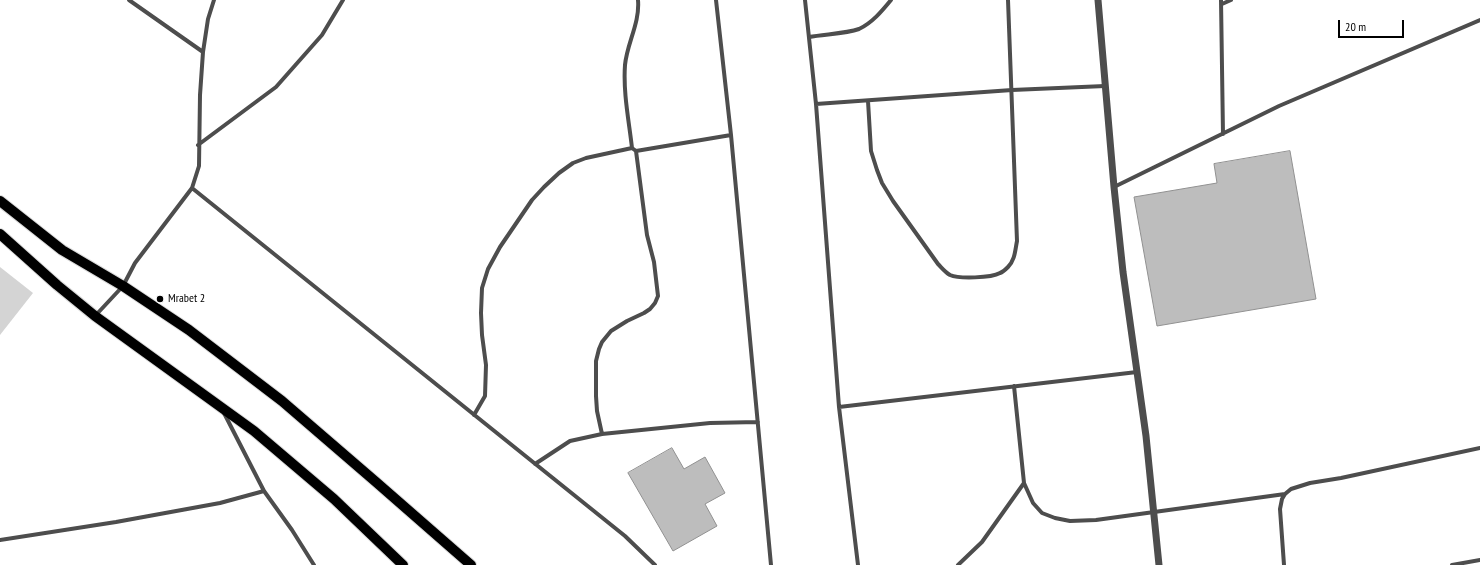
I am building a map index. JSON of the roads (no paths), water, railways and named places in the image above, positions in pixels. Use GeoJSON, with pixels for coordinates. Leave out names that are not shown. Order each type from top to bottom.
{"type":"FeatureCollection","features":[{"type":"Feature","properties":{"kind":"main road"},"geometry":{"type":"LineString","coordinates":[[0,201],[62,250],[123,286],[189,330],[282,401],[471,565]]}},
{"type":"Feature","properties":{"kind":"main road"},"geometry":{"type":"LineString","coordinates":[[0,234],[57,285],[95,316],[254,431],[334,499],[403,565]]}},
{"type":"Feature","properties":{"kind":"street"},"geometry":{"type":"LineString","coordinates":[[129,0],[203,52]]}},
{"type":"Feature","properties":{"kind":"street"},"geometry":{"type":"LineString","coordinates":[[95,316],[123,286],[135,263],[192,188],[199,166],[198,145],[203,52],[208,19],[214,0]]}},
{"type":"Feature","properties":{"kind":"street"},"geometry":{"type":"LineString","coordinates":[[198,145],[276,88],[322,35],[343,0]]}},
{"type":"Feature","properties":{"kind":"street"},"geometry":{"type":"LineString","coordinates":[[602,434],[597,411],[596,396],[596,361],[599,349],[602,342],[611,331],[627,320],[650,309],[655,304],[658,296],[654,262],[647,236],[636,151],[632,148],[625,89],[627,50],[635,30],[638,0]]}},
{"type":"Feature","properties":{"kind":"street"},"geometry":{"type":"LineString","coordinates":[[716,0],[731,135],[771,565]]}},
{"type":"Feature","properties":{"kind":"street"},"geometry":{"type":"LineString","coordinates":[[805,0],[816,104],[839,407],[858,565]]}},
{"type":"Feature","properties":{"kind":"street"},"geometry":{"type":"LineString","coordinates":[[809,37],[858,29],[882,12],[891,0]]}},
{"type":"Feature","properties":{"kind":"street"},"geometry":{"type":"LineString","coordinates":[[868,100],[871,151],[876,170],[893,201],[944,270],[951,276],[962,277],[989,276],[1000,273],[1008,267],[1015,257],[1017,241],[1008,0]]}},
{"type":"Feature","properties":{"kind":"street"},"geometry":{"type":"LineString","coordinates":[[1098,0],[1114,187],[1146,436],[1159,565]]}},
{"type":"Feature","properties":{"kind":"street"},"geometry":{"type":"LineString","coordinates":[[1222,134],[1221,2],[1231,0]]}},
{"type":"Feature","properties":{"kind":"street"},"geometry":{"type":"LineString","coordinates":[[1114,187],[1286,103],[1480,20]]}},
{"type":"Feature","properties":{"kind":"street"},"geometry":{"type":"LineString","coordinates":[[816,104],[1012,90],[1105,86]]}},
{"type":"Feature","properties":{"kind":"street"},"geometry":{"type":"LineString","coordinates":[[636,151],[731,135]]}},
{"type":"Feature","properties":{"kind":"street"},"geometry":{"type":"LineString","coordinates":[[474,414],[485,396],[486,365],[482,335],[482,288],[488,269],[500,247],[532,200],[559,173],[573,163],[586,158],[632,148]]}},
{"type":"Feature","properties":{"kind":"street"},"geometry":{"type":"LineString","coordinates":[[192,188],[625,536],[655,565]]}},
{"type":"Feature","properties":{"kind":"street"},"geometry":{"type":"LineString","coordinates":[[839,407],[1137,372]]}},
{"type":"Feature","properties":{"kind":"street"},"geometry":{"type":"LineString","coordinates":[[1014,386],[1024,483],[1033,503],[1042,513],[1055,518],[1070,521],[1096,520],[1285,494]]}},
{"type":"Feature","properties":{"kind":"street"},"geometry":{"type":"LineString","coordinates":[[221,406],[264,491],[292,530],[314,565]]}},
{"type":"Feature","properties":{"kind":"street"},"geometry":{"type":"LineString","coordinates":[[535,464],[570,442],[602,434],[710,423],[758,422]]}},
{"type":"Feature","properties":{"kind":"street"},"geometry":{"type":"LineString","coordinates":[[1284,565],[1280,509],[1282,499],[1291,489],[1480,448]]}},
{"type":"Feature","properties":{"kind":"street"},"geometry":{"type":"LineString","coordinates":[[958,565],[982,542],[1024,483]]}},
{"type":"Feature","properties":{"kind":"street"},"geometry":{"type":"LineString","coordinates":[[0,540],[206,506],[264,491]]}},
{"type":"Feature","properties":{"kind":"street"},"geometry":{"type":"LineString","coordinates":[[1452,565],[1480,560]]}},
{"type":"Feature","properties":{"kind":"place","name":"Mrabet 2"},"geometry":{"type":"Point","coordinates":[160,299]}}]}
